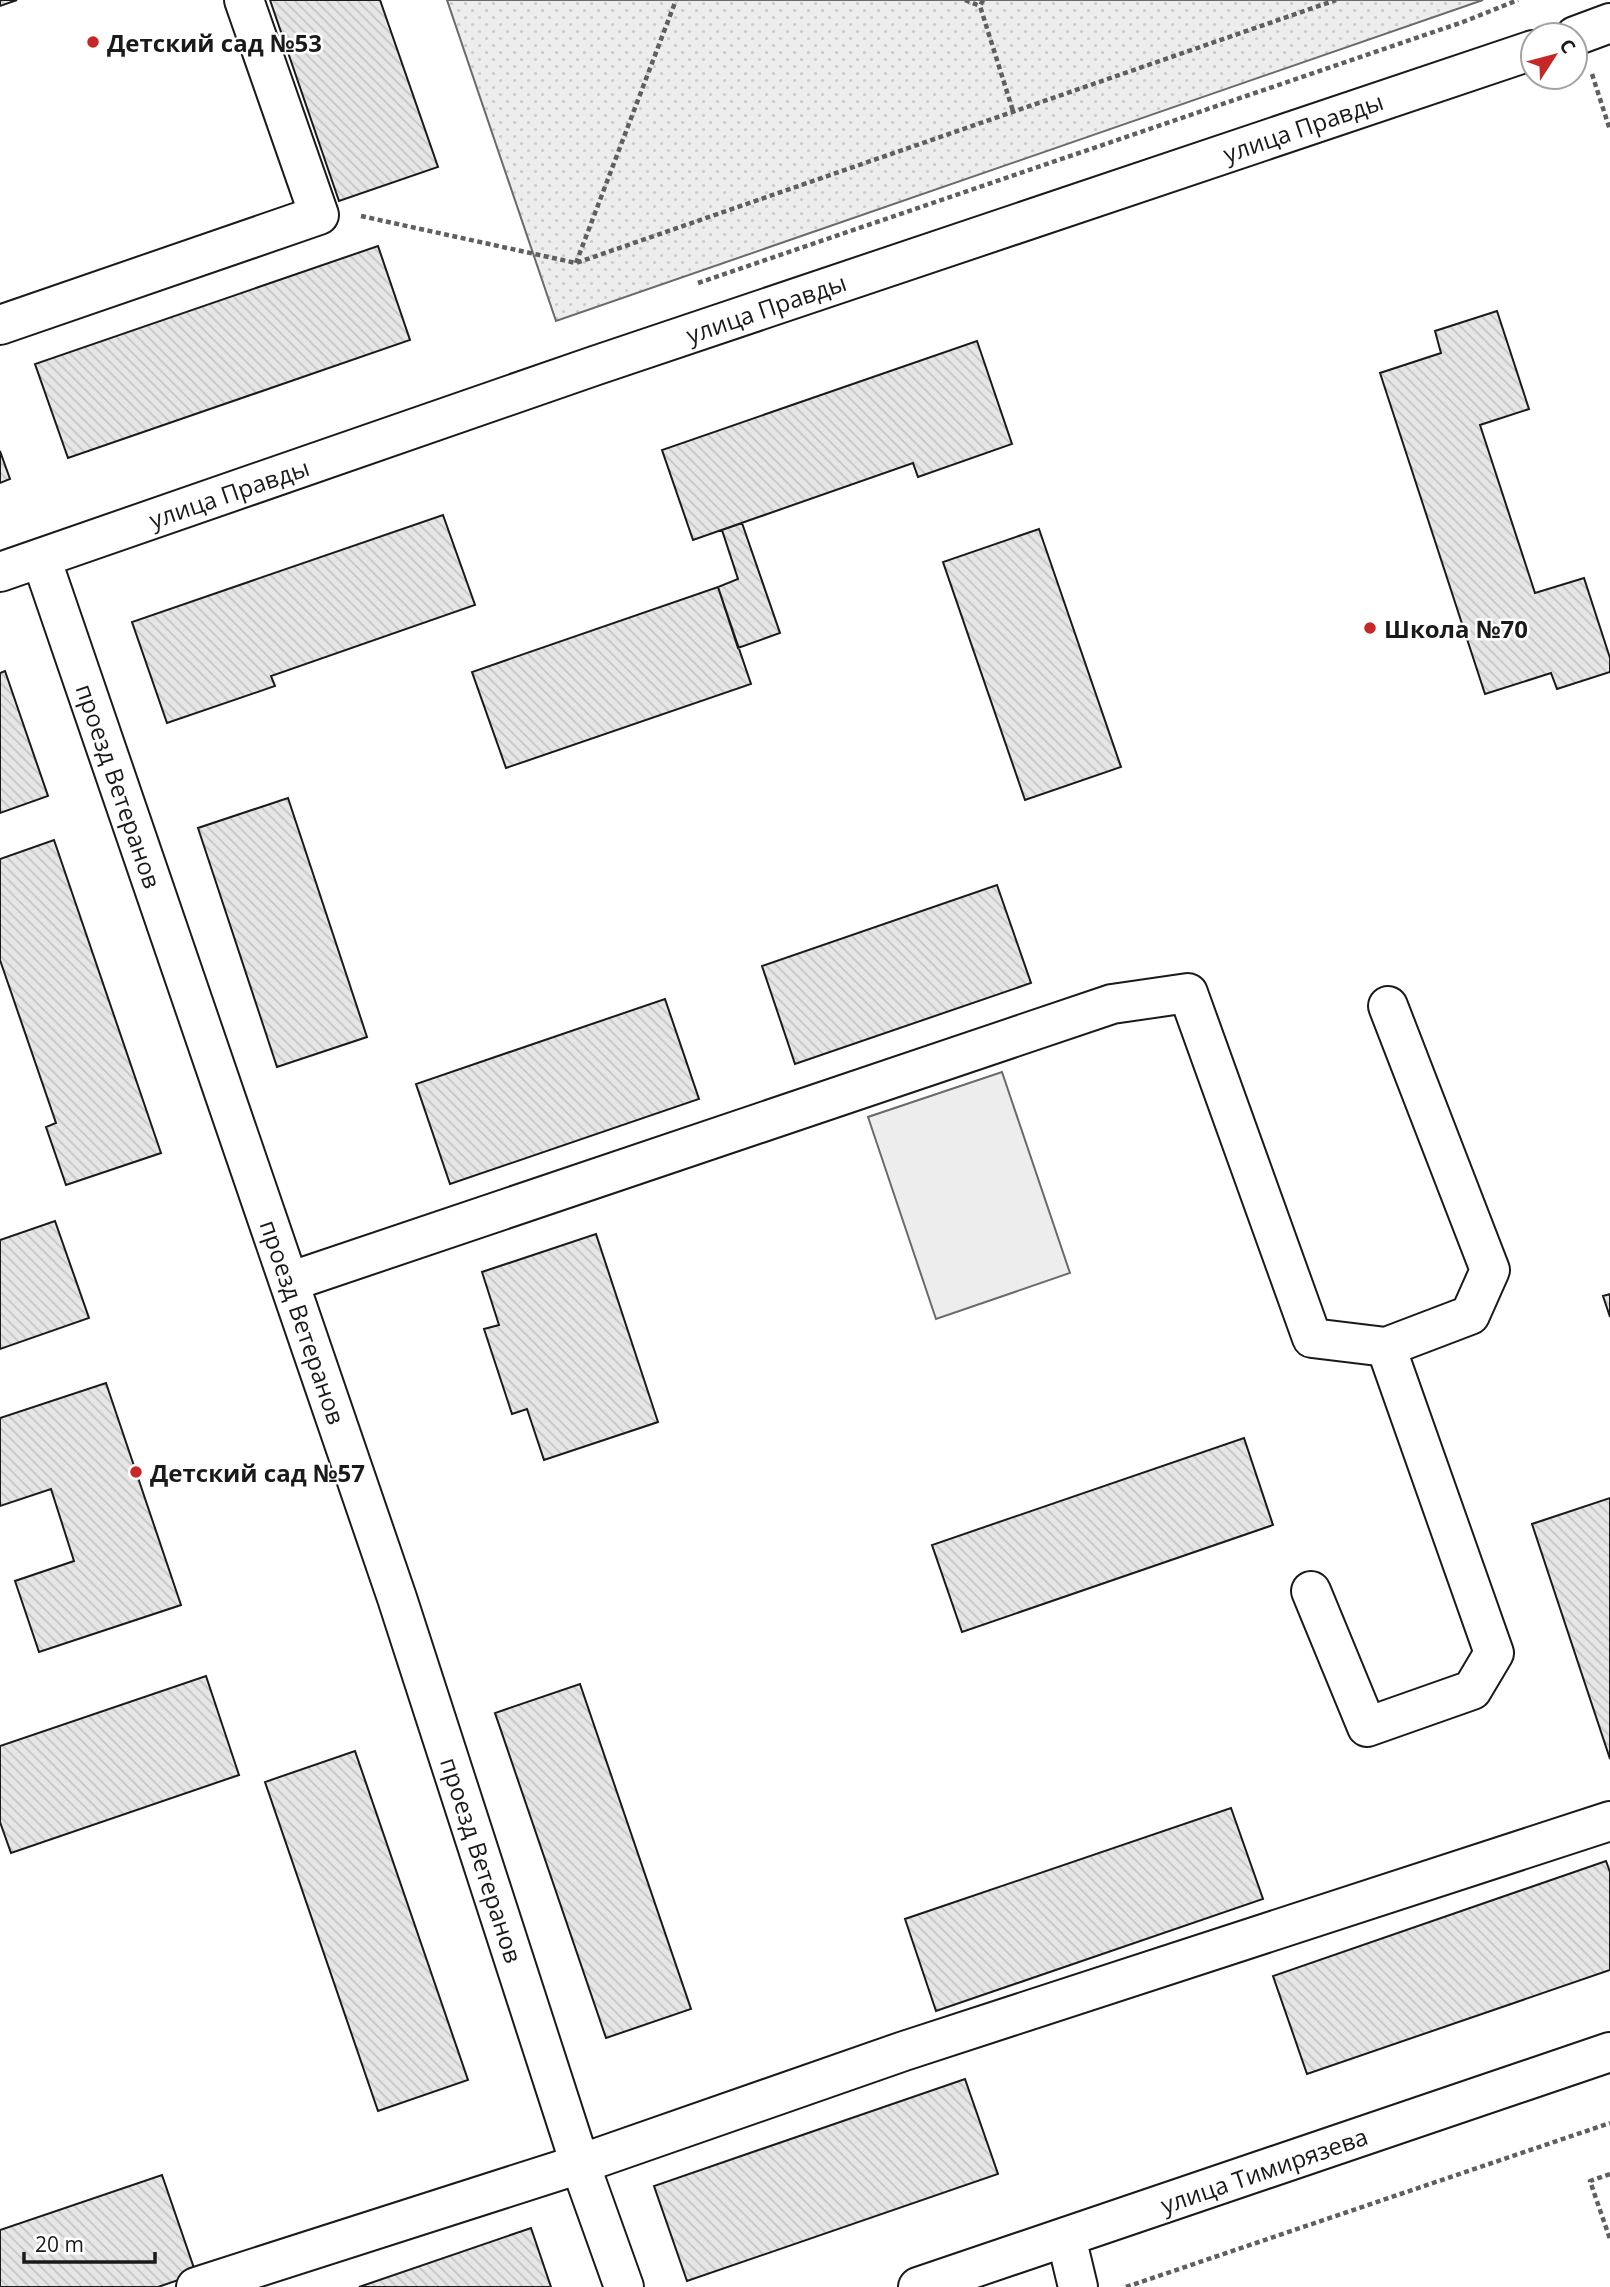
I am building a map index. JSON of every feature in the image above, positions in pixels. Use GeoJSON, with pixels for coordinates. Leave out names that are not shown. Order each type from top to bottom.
{"type":"FeatureCollection","features":[{"type":"Feature","properties":{"kind":"street"},"geometry":{"type":"LineString","coordinates":[[0,325],[319,215],[244,0]]}},
{"type":"Feature","properties":{"kind":"street","name":"улица Правды"},"geometry":{"type":"LineString","coordinates":[[0,572],[594,366],[1519,55]]}},
{"type":"Feature","properties":{"kind":"street","name":"проезд Ветеранов"},"geometry":{"type":"LineString","coordinates":[[41,558],[397,1598],[580,2164],[624,2287]]}},
{"type":"Feature","properties":{"kind":"street"},"geometry":{"type":"LineString","coordinates":[[289,1282],[1112,1004],[1188,993],[1312,1338],[1386,1347],[1470,1315],[1490,1270],[1388,1006]]}},
{"type":"Feature","properties":{"kind":"street"},"geometry":{"type":"LineString","coordinates":[[1311,1591],[1367,1727],[1472,1690],[1494,1653],[1386,1347]]}},
{"type":"Feature","properties":{"kind":"street"},"geometry":{"type":"LineString","coordinates":[[196,2287],[580,2164],[917,2047],[1610,1821]]}},
{"type":"Feature","properties":{"kind":"street","name":"улица Тимирязева"},"geometry":{"type":"LineString","coordinates":[[918,2287],[1610,2052]]}},
{"type":"Feature","properties":{"kind":"street"},"geometry":{"type":"LineString","coordinates":[[1066,2237],[1078,2287]]}},
{"type":"Feature","properties":{"kind":"path"},"geometry":{"type":"LineString","coordinates":[[576,262],[676,0]]}},
{"type":"Feature","properties":{"kind":"path"},"geometry":{"type":"LineString","coordinates":[[965,0],[980,6]]}},
{"type":"Feature","properties":{"kind":"path"},"geometry":{"type":"LineString","coordinates":[[983,0],[980,6],[1013,111]]}},
{"type":"Feature","properties":{"kind":"path"},"geometry":{"type":"LineString","coordinates":[[319,215],[367,216],[448,237],[576,262],[1336,0]]}},
{"type":"Feature","properties":{"kind":"path"},"geometry":{"type":"LineString","coordinates":[[688,286],[1464,22],[1518,0]]}},
{"type":"Feature","properties":{"kind":"path"},"geometry":{"type":"LineString","coordinates":[[1589,36],[1610,130]]}},
{"type":"Feature","properties":{"kind":"path"},"geometry":{"type":"LineString","coordinates":[[1126,2287],[1610,2123]]}},
{"type":"Feature","properties":{"kind":"path"},"geometry":{"type":"LineString","coordinates":[[1610,2174],[1590,2181],[1610,2239]]}},
{"type":"Feature","properties":{"kind":"shaded area"},"geometry":{"type":"Polygon","coordinates":[[[447,0],[1483,0],[556,321],[447,0]]]}},
{"type":"Feature","properties":{"kind":"shaded area"},"geometry":{"type":"Polygon","coordinates":[[[1002,1072],[1070,1273],[936,1319],[868,1117],[1002,1072]]]}},
{"type":"Feature","properties":{"kind":"building"},"geometry":{"type":"Polygon","coordinates":[[[0,0],[17,0],[0,6],[0,0]]]}},
{"type":"Feature","properties":{"kind":"building"},"geometry":{"type":"Polygon","coordinates":[[[270,0],[380,0],[438,167],[339,201],[270,0]]]}},
{"type":"Feature","properties":{"kind":"building"},"geometry":{"type":"Polygon","coordinates":[[[378,246],[410,340],[68,458],[35,364],[378,246]]]}},
{"type":"Feature","properties":{"kind":"building"},"geometry":{"type":"Polygon","coordinates":[[[1497,311],[1529,409],[1480,425],[1535,593],[1584,578],[1610,658],[1610,672],[1557,689],[1551,673],[1485,694],[1380,373],[1441,353],[1435,331],[1497,311]]]}},
{"type":"Feature","properties":{"kind":"building"},"geometry":{"type":"Polygon","coordinates":[[[977,341],[1012,444],[918,477],[913,463],[693,540],[662,450],[977,341]]]}},
{"type":"Feature","properties":{"kind":"building"},"geometry":{"type":"Polygon","coordinates":[[[0,451],[10,479],[0,483],[0,451]]]}},
{"type":"Feature","properties":{"kind":"building"},"geometry":{"type":"Polygon","coordinates":[[[443,515],[475,605],[271,676],[275,686],[167,723],[132,622],[443,515]]]}},
{"type":"Feature","properties":{"kind":"building"},"geometry":{"type":"Polygon","coordinates":[[[742,523],[780,633],[738,648],[718,587],[738,579],[722,530],[742,523]]]}},
{"type":"Feature","properties":{"kind":"building"},"geometry":{"type":"Polygon","coordinates":[[[1039,529],[1121,767],[1025,800],[943,562],[1039,529]]]}},
{"type":"Feature","properties":{"kind":"building"},"geometry":{"type":"Polygon","coordinates":[[[718,587],[751,684],[506,768],[472,672],[718,587]]]}},
{"type":"Feature","properties":{"kind":"building"},"geometry":{"type":"Polygon","coordinates":[[[5,671],[48,796],[0,813],[0,673],[5,671]]]}},
{"type":"Feature","properties":{"kind":"building"},"geometry":{"type":"Polygon","coordinates":[[[288,798],[367,1037],[277,1067],[198,828],[288,798]]]}},
{"type":"Feature","properties":{"kind":"building"},"geometry":{"type":"Polygon","coordinates":[[[54,840],[161,1153],[66,1185],[46,1127],[56,1123],[0,960],[0,859],[54,840]]]}},
{"type":"Feature","properties":{"kind":"building"},"geometry":{"type":"Polygon","coordinates":[[[997,885],[1031,983],[795,1064],[762,966],[997,885]]]}},
{"type":"Feature","properties":{"kind":"building"},"geometry":{"type":"Polygon","coordinates":[[[665,999],[699,1099],[450,1184],[416,1084],[665,999]]]}},
{"type":"Feature","properties":{"kind":"building"},"geometry":{"type":"Polygon","coordinates":[[[55,1221],[89,1318],[0,1349],[0,1240],[55,1221]]]}},
{"type":"Feature","properties":{"kind":"building"},"geometry":{"type":"Polygon","coordinates":[[[596,1234],[658,1422],[544,1460],[527,1409],[512,1414],[484,1329],[499,1325],[482,1272],[596,1234]]]}},
{"type":"Feature","properties":{"kind":"building"},"geometry":{"type":"Polygon","coordinates":[[[1610,1294],[1610,1317],[1603,1296],[1610,1294]]]}},
{"type":"Feature","properties":{"kind":"building"},"geometry":{"type":"Polygon","coordinates":[[[106,1383],[181,1605],[39,1652],[15,1581],[74,1561],[51,1489],[0,1506],[0,1418],[106,1383]]]}},
{"type":"Feature","properties":{"kind":"building"},"geometry":{"type":"Polygon","coordinates":[[[1244,1438],[1273,1525],[962,1632],[932,1545],[1244,1438]]]}},
{"type":"Feature","properties":{"kind":"building"},"geometry":{"type":"Polygon","coordinates":[[[1610,1498],[1610,1759],[1532,1524],[1610,1498]]]}},
{"type":"Feature","properties":{"kind":"building"},"geometry":{"type":"Polygon","coordinates":[[[206,1676],[239,1775],[11,1853],[0,1822],[0,1746],[206,1676]]]}},
{"type":"Feature","properties":{"kind":"building"},"geometry":{"type":"Polygon","coordinates":[[[580,1684],[691,2009],[606,2038],[495,1713],[580,1684]]]}},
{"type":"Feature","properties":{"kind":"building"},"geometry":{"type":"Polygon","coordinates":[[[355,1751],[468,2080],[378,2111],[265,1782],[355,1751]]]}},
{"type":"Feature","properties":{"kind":"building"},"geometry":{"type":"Polygon","coordinates":[[[1231,1808],[1263,1899],[936,2011],[905,1919],[1231,1808]]]}},
{"type":"Feature","properties":{"kind":"building"},"geometry":{"type":"Polygon","coordinates":[[[1606,1861],[1610,1872],[1610,1970],[1307,2074],[1273,1976],[1606,1861]]]}},
{"type":"Feature","properties":{"kind":"building"},"geometry":{"type":"Polygon","coordinates":[[[965,2079],[998,2174],[687,2281],[654,2186],[965,2079]]]}},
{"type":"Feature","properties":{"kind":"building"},"geometry":{"type":"Polygon","coordinates":[[[162,2175],[196,2274],[158,2287],[0,2287],[0,2230],[162,2175]]]}},
{"type":"Feature","properties":{"kind":"building"},"geometry":{"type":"Polygon","coordinates":[[[531,2228],[551,2287],[359,2287],[531,2228]]]}},
{"type":"Feature","properties":{"kind":"place","name":"Детский сад №53"},"geometry":{"type":"Point","coordinates":[93,42]}},
{"type":"Feature","properties":{"kind":"place","name":"Школа №70"},"geometry":{"type":"Point","coordinates":[1370,628]}},
{"type":"Feature","properties":{"kind":"place","name":"Детский сад №57"},"geometry":{"type":"Point","coordinates":[136,1472]}}]}
